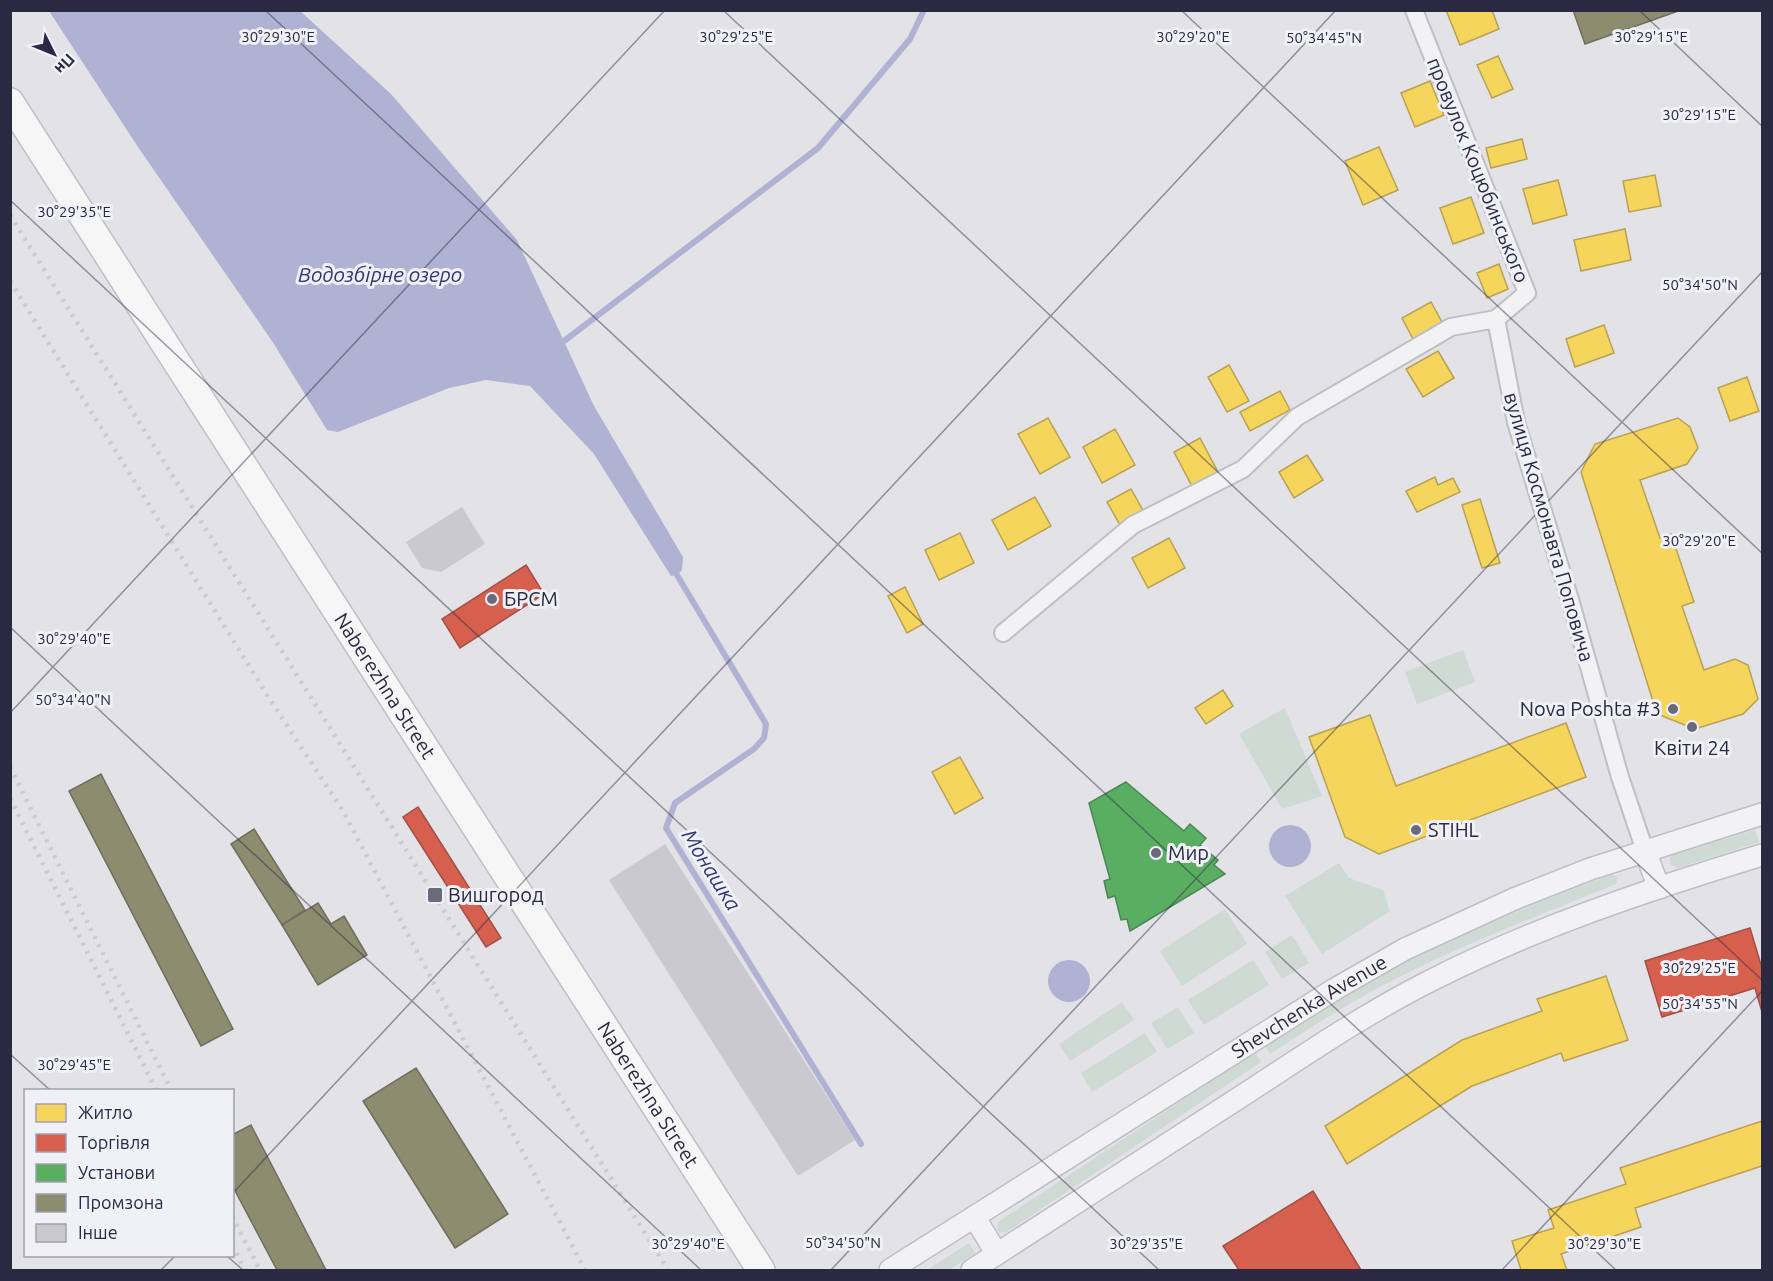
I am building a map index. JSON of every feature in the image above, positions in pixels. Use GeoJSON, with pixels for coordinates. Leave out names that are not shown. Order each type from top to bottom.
{"type":"FeatureCollection","features":[{"type":"Feature","properties":{"kind":"main road","name":"Naberezhna Street"},"geometry":{"type":"LineString","coordinates":[[10,102],[761,1270]]}},
{"type":"Feature","properties":{"kind":"street","name":"провулок Коцюбинського"},"geometry":{"type":"LineString","coordinates":[[1414,10],[1527,293],[1496,319]]}},
{"type":"Feature","properties":{"kind":"street"},"geometry":{"type":"LineString","coordinates":[[1003,633],[1132,525],[1244,469],[1297,417],[1451,327],[1496,319]]}},
{"type":"Feature","properties":{"kind":"street","name":"вулиця Космонавта Поповича"},"geometry":{"type":"LineString","coordinates":[[1496,319],[1516,422],[1568,592],[1620,777],[1645,851]]}},
{"type":"Feature","properties":{"kind":"street","name":"Shevchenka Avenue"},"geometry":{"type":"LineString","coordinates":[[890,1270],[1335,988],[1405,949],[1514,899],[1590,869],[1762,814]]}},
{"type":"Feature","properties":{"kind":"street"},"geometry":{"type":"LineString","coordinates":[[1645,851],[1659,888]]}},
{"type":"Feature","properties":{"kind":"street","name":"Shevchenka Avenue"},"geometry":{"type":"LineString","coordinates":[[972,1270],[1352,1024],[1428,982],[1568,921],[1659,888],[1762,855]]}},
{"type":"Feature","properties":{"kind":"street"},"geometry":{"type":"LineString","coordinates":[[975,1218],[997,1254]]}},
{"type":"Feature","properties":{"kind":"shaded area"},"geometry":{"type":"Polygon","coordinates":[[[1463,650],[1475,682],[1417,704],[1405,672],[1463,650]]]}},
{"type":"Feature","properties":{"kind":"shaded area"},"geometry":{"type":"Polygon","coordinates":[[[1285,708],[1322,796],[1282,809],[1239,734],[1285,708]]]}},
{"type":"Feature","properties":{"kind":"shaded area"},"geometry":{"type":"Polygon","coordinates":[[[1755,830],[1759,842],[1678,868],[1670,864],[1673,854],[1755,830]]]}},
{"type":"Feature","properties":{"kind":"shaded area"},"geometry":{"type":"Polygon","coordinates":[[[1339,863],[1349,878],[1383,890],[1390,911],[1322,954],[1285,896],[1339,863]]]}},
{"type":"Feature","properties":{"kind":"shaded area"},"geometry":{"type":"Polygon","coordinates":[[[1612,874],[1618,878],[1616,884],[1486,937],[1391,981],[1326,1018],[1270,1054],[1265,1046],[1342,997],[1416,956],[1612,874]]]}},
{"type":"Feature","properties":{"kind":"shaded area"},"geometry":{"type":"Polygon","coordinates":[[[1225,909],[1247,944],[1182,986],[1160,951],[1225,909]]]}},
{"type":"Feature","properties":{"kind":"shaded area"},"geometry":{"type":"Polygon","coordinates":[[[1292,935],[1309,963],[1282,979],[1265,952],[1292,935]]]}},
{"type":"Feature","properties":{"kind":"shaded area"},"geometry":{"type":"Polygon","coordinates":[[[1253,960],[1269,985],[1204,1025],[1188,1000],[1253,960]]]}},
{"type":"Feature","properties":{"kind":"shaded area"},"geometry":{"type":"Polygon","coordinates":[[[1122,1002],[1134,1020],[1070,1061],[1059,1044],[1122,1002]]]}},
{"type":"Feature","properties":{"kind":"shaded area"},"geometry":{"type":"Polygon","coordinates":[[[1178,1007],[1194,1033],[1167,1049],[1151,1023],[1178,1007]]]}},
{"type":"Feature","properties":{"kind":"shaded area"},"geometry":{"type":"Polygon","coordinates":[[[1145,1033],[1157,1052],[1092,1092],[1081,1073],[1145,1033]]]}},
{"type":"Feature","properties":{"kind":"shaded area"},"geometry":{"type":"Polygon","coordinates":[[[1255,1052],[1261,1062],[1005,1233],[997,1231],[998,1222],[1255,1052]]]}},
{"type":"Feature","properties":{"kind":"shaded area"},"geometry":{"type":"Polygon","coordinates":[[[969,1243],[975,1253],[949,1270],[927,1270],[969,1243]]]}},
{"type":"Feature","properties":{"kind":"water","name":"Водозбірне озеро"},"geometry":{"type":"Polygon","coordinates":[[[299,10],[391,94],[517,240],[594,406],[683,557],[682,570],[677,575],[671,576],[594,454],[530,386],[486,380],[449,388],[338,432],[327,430],[272,341],[138,147],[49,11],[299,10]]]}},
{"type":"Feature","properties":{"kind":"water"},"geometry":{"type":"Polygon","coordinates":[[[1290,825],[1298,826],[1305,831],[1310,838],[1310,854],[1305,861],[1298,866],[1290,867],[1282,866],[1275,861],[1270,854],[1269,846],[1270,838],[1275,831],[1282,826],[1290,825]]]}},
{"type":"Feature","properties":{"kind":"water"},"geometry":{"type":"Polygon","coordinates":[[[1069,960],[1077,961],[1084,966],[1089,973],[1089,989],[1084,996],[1077,1001],[1069,1002],[1061,1001],[1054,996],[1049,989],[1048,981],[1049,973],[1054,966],[1061,961],[1069,960]]]}},
{"type":"Feature","properties":{"kind":"building: Житло"},"geometry":{"type":"Polygon","coordinates":[[[1446,10],[1492,10],[1499,29],[1460,45],[1446,10]]]}},
{"type":"Feature","properties":{"kind":"building: Житло"},"geometry":{"type":"Polygon","coordinates":[[[1498,56],[1513,89],[1492,98],[1477,65],[1498,56]]]}},
{"type":"Feature","properties":{"kind":"building: Житло"},"geometry":{"type":"Polygon","coordinates":[[[1430,81],[1444,115],[1415,127],[1401,93],[1430,81]]]}},
{"type":"Feature","properties":{"kind":"building: Житло"},"geometry":{"type":"Polygon","coordinates":[[[1522,139],[1527,159],[1491,168],[1486,148],[1522,139]]]}},
{"type":"Feature","properties":{"kind":"building: Житло"},"geometry":{"type":"Polygon","coordinates":[[[1379,147],[1398,190],[1363,205],[1345,161],[1379,147]]]}},
{"type":"Feature","properties":{"kind":"building: Житло"},"geometry":{"type":"Polygon","coordinates":[[[1655,175],[1661,206],[1629,212],[1623,181],[1655,175]]]}},
{"type":"Feature","properties":{"kind":"building: Житло"},"geometry":{"type":"Polygon","coordinates":[[[1558,180],[1567,215],[1533,224],[1523,189],[1558,180]]]}},
{"type":"Feature","properties":{"kind":"building: Житло"},"geometry":{"type":"Polygon","coordinates":[[[1471,197],[1484,233],[1453,244],[1440,208],[1471,197]]]}},
{"type":"Feature","properties":{"kind":"building: Житло"},"geometry":{"type":"Polygon","coordinates":[[[1625,229],[1631,260],[1581,271],[1574,240],[1625,229]]]}},
{"type":"Feature","properties":{"kind":"building: Житло"},"geometry":{"type":"Polygon","coordinates":[[[1499,264],[1508,289],[1487,298],[1477,273],[1499,264]]]}},
{"type":"Feature","properties":{"kind":"building: Житло"},"geometry":{"type":"Polygon","coordinates":[[[1431,302],[1443,324],[1413,339],[1402,318],[1431,302]]]}},
{"type":"Feature","properties":{"kind":"building: Житло"},"geometry":{"type":"Polygon","coordinates":[[[1604,325],[1614,353],[1575,367],[1566,339],[1604,325]]]}},
{"type":"Feature","properties":{"kind":"building: Житло"},"geometry":{"type":"Polygon","coordinates":[[[1438,351],[1454,378],[1423,397],[1406,369],[1438,351]]]}},
{"type":"Feature","properties":{"kind":"building: Житло"},"geometry":{"type":"Polygon","coordinates":[[[1229,365],[1249,401],[1227,412],[1208,377],[1229,365]]]}},
{"type":"Feature","properties":{"kind":"building: Житло"},"geometry":{"type":"Polygon","coordinates":[[[1747,377],[1759,411],[1730,421],[1718,388],[1747,377]]]}},
{"type":"Feature","properties":{"kind":"building: Житло"},"geometry":{"type":"Polygon","coordinates":[[[1280,391],[1290,410],[1250,431],[1240,412],[1280,391]]]}},
{"type":"Feature","properties":{"kind":"building: Житло"},"geometry":{"type":"Polygon","coordinates":[[[1048,418],[1070,457],[1040,474],[1018,434],[1048,418]]]}},
{"type":"Feature","properties":{"kind":"building: Житло"},"geometry":{"type":"Polygon","coordinates":[[[1678,418],[1690,427],[1698,448],[1687,464],[1640,480],[1660,538],[1671,534],[1694,602],[1682,606],[1704,670],[1735,659],[1748,665],[1758,699],[1743,714],[1695,729],[1657,714],[1581,472],[1595,444],[1678,418]]]}},
{"type":"Feature","properties":{"kind":"building: Житло"},"geometry":{"type":"Polygon","coordinates":[[[1115,429],[1135,465],[1102,483],[1083,447],[1115,429]]]}},
{"type":"Feature","properties":{"kind":"building: Житло"},"geometry":{"type":"Polygon","coordinates":[[[1200,438],[1219,474],[1193,488],[1174,452],[1200,438]]]}},
{"type":"Feature","properties":{"kind":"building: Житло"},"geometry":{"type":"Polygon","coordinates":[[[1307,455],[1323,480],[1294,498],[1279,472],[1307,455]]]}},
{"type":"Feature","properties":{"kind":"building: Житло"},"geometry":{"type":"Polygon","coordinates":[[[1435,477],[1438,485],[1453,478],[1460,492],[1417,512],[1406,491],[1435,477]]]}},
{"type":"Feature","properties":{"kind":"building: Житло"},"geometry":{"type":"Polygon","coordinates":[[[1131,489],[1144,512],[1120,525],[1107,502],[1131,489]]]}},
{"type":"Feature","properties":{"kind":"building: Житло"},"geometry":{"type":"Polygon","coordinates":[[[1035,497],[1051,526],[1008,550],[992,520],[1035,497]]]}},
{"type":"Feature","properties":{"kind":"building: Житло"},"geometry":{"type":"Polygon","coordinates":[[[1480,499],[1500,563],[1482,568],[1462,505],[1480,499]]]}},
{"type":"Feature","properties":{"kind":"building: Житло"},"geometry":{"type":"Polygon","coordinates":[[[960,533],[974,563],[939,580],[925,550],[960,533]]]}},
{"type":"Feature","properties":{"kind":"building: Житло"},"geometry":{"type":"Polygon","coordinates":[[[1169,538],[1185,568],[1148,588],[1132,558],[1169,538]]]}},
{"type":"Feature","properties":{"kind":"building: Житло"},"geometry":{"type":"Polygon","coordinates":[[[905,587],[923,624],[907,633],[888,596],[905,587]]]}},
{"type":"Feature","properties":{"kind":"building: Житло"},"geometry":{"type":"Polygon","coordinates":[[[1223,690],[1233,706],[1206,724],[1195,708],[1223,690]]]}},
{"type":"Feature","properties":{"kind":"building: Житло"},"geometry":{"type":"Polygon","coordinates":[[[1370,715],[1396,786],[1566,723],[1586,777],[1379,854],[1345,837],[1309,737],[1370,715]]]}},
{"type":"Feature","properties":{"kind":"building: Житло"},"geometry":{"type":"Polygon","coordinates":[[[960,757],[983,798],[955,814],[932,772],[960,757]]]}},
{"type":"Feature","properties":{"kind":"building: Житло"},"geometry":{"type":"Polygon","coordinates":[[[1606,976],[1628,1040],[1564,1061],[1561,1053],[1472,1086],[1347,1164],[1325,1126],[1462,1040],[1542,1011],[1537,999],[1606,976]]]}},
{"type":"Feature","properties":{"kind":"building: Житло"},"geometry":{"type":"Polygon","coordinates":[[[1762,1121],[1762,1166],[1635,1208],[1641,1227],[1561,1254],[1567,1270],[1521,1270],[1512,1241],[1554,1228],[1548,1210],[1626,1184],[1620,1168],[1762,1121]]]}},
{"type":"Feature","properties":{"kind":"building: Торгівля"},"geometry":{"type":"Polygon","coordinates":[[[526,565],[544,594],[460,648],[442,619],[526,565]]]}},
{"type":"Feature","properties":{"kind":"building: Торгівля"},"geometry":{"type":"Polygon","coordinates":[[[418,807],[501,938],[486,947],[403,817],[418,807]]]}},
{"type":"Feature","properties":{"kind":"building: Торгівля"},"geometry":{"type":"Polygon","coordinates":[[[1750,928],[1762,968],[1762,1012],[1755,988],[1662,1017],[1645,961],[1750,928]]]}},
{"type":"Feature","properties":{"kind":"building: Торгівля"},"geometry":{"type":"Polygon","coordinates":[[[1313,1191],[1361,1270],[1239,1270],[1223,1246],[1313,1191]]]}},
{"type":"Feature","properties":{"kind":"building: Установи","name":"Мир"},"geometry":{"type":"Polygon","coordinates":[[[1126,782],[1184,831],[1190,824],[1206,838],[1200,845],[1218,860],[1214,865],[1225,874],[1130,931],[1127,919],[1121,920],[1115,896],[1108,898],[1104,881],[1110,879],[1089,803],[1126,782]]]}},
{"type":"Feature","properties":{"kind":"building: Промзона"},"geometry":{"type":"Polygon","coordinates":[[[1573,10],[1681,10],[1585,44],[1573,10]]]}},
{"type":"Feature","properties":{"kind":"building: Промзона"},"geometry":{"type":"Polygon","coordinates":[[[101,774],[233,1029],[201,1046],[69,791],[101,774]]]}},
{"type":"Feature","properties":{"kind":"building: Промзона"},"geometry":{"type":"Polygon","coordinates":[[[254,829],[305,910],[282,925],[231,844],[254,829]]]}},
{"type":"Feature","properties":{"kind":"building: Промзона"},"geometry":{"type":"Polygon","coordinates":[[[318,903],[331,924],[344,916],[367,955],[318,985],[282,925],[318,903]]]}},
{"type":"Feature","properties":{"kind":"building: Промзона"},"geometry":{"type":"Polygon","coordinates":[[[416,1068],[508,1214],[455,1248],[363,1101],[416,1068]]]}},
{"type":"Feature","properties":{"kind":"building: Промзона"},"geometry":{"type":"Polygon","coordinates":[[[251,1125],[326,1270],[277,1270],[234,1189],[234,1134],[251,1125]]]}},
{"type":"Feature","properties":{"kind":"building: Інше"},"geometry":{"type":"Polygon","coordinates":[[[462,507],[485,544],[441,572],[422,568],[406,542],[462,507]]]}},
{"type":"Feature","properties":{"kind":"building: Інше"},"geometry":{"type":"Polygon","coordinates":[[[665,844],[855,1140],[798,1176],[609,880],[665,844]]]}},
{"type":"Feature","properties":{"kind":"waterway"},"geometry":{"type":"LineString","coordinates":[[564,341],[818,148],[910,39],[924,10]]}},
{"type":"Feature","properties":{"kind":"waterway","name":"Монашка"},"geometry":{"type":"LineString","coordinates":[[677,575],[766,724],[764,738],[754,749],[675,803],[666,828],[861,1144]]}},
{"type":"Feature","properties":{"kind":"railway"},"geometry":{"type":"LineString","coordinates":[[10,215],[668,1270]]}},
{"type":"Feature","properties":{"kind":"railway"},"geometry":{"type":"LineString","coordinates":[[10,281],[269,698],[343,811],[585,1270]]}},
{"type":"Feature","properties":{"kind":"railway"},"geometry":{"type":"LineString","coordinates":[[10,767],[171,1089]]}},
{"type":"Feature","properties":{"kind":"railway"},"geometry":{"type":"LineString","coordinates":[[10,798],[156,1089]]}},
{"type":"Feature","properties":{"kind":"railway"},"geometry":{"type":"LineString","coordinates":[[234,1220],[260,1270]]}},
{"type":"Feature","properties":{"kind":"railway"},"geometry":{"type":"LineString","coordinates":[[234,1249],[245,1270]]}},
{"type":"Feature","properties":{"kind":"place","name":"БРСМ"},"geometry":{"type":"Point","coordinates":[492,599]}},
{"type":"Feature","properties":{"kind":"place","name":"Nova Poshta #3"},"geometry":{"type":"Point","coordinates":[1673,709]}},
{"type":"Feature","properties":{"kind":"place","name":"Квіти 24"},"geometry":{"type":"Point","coordinates":[1692,727]}},
{"type":"Feature","properties":{"kind":"place","name":"STIHL"},"geometry":{"type":"Point","coordinates":[1416,830]}},
{"type":"Feature","properties":{"kind":"place","name":"Мир"},"geometry":{"type":"Point","coordinates":[1156,853]}},
{"type":"Feature","properties":{"kind":"place","name":"Вишгород"},"geometry":{"type":"Point","coordinates":[435,895]}}]}
